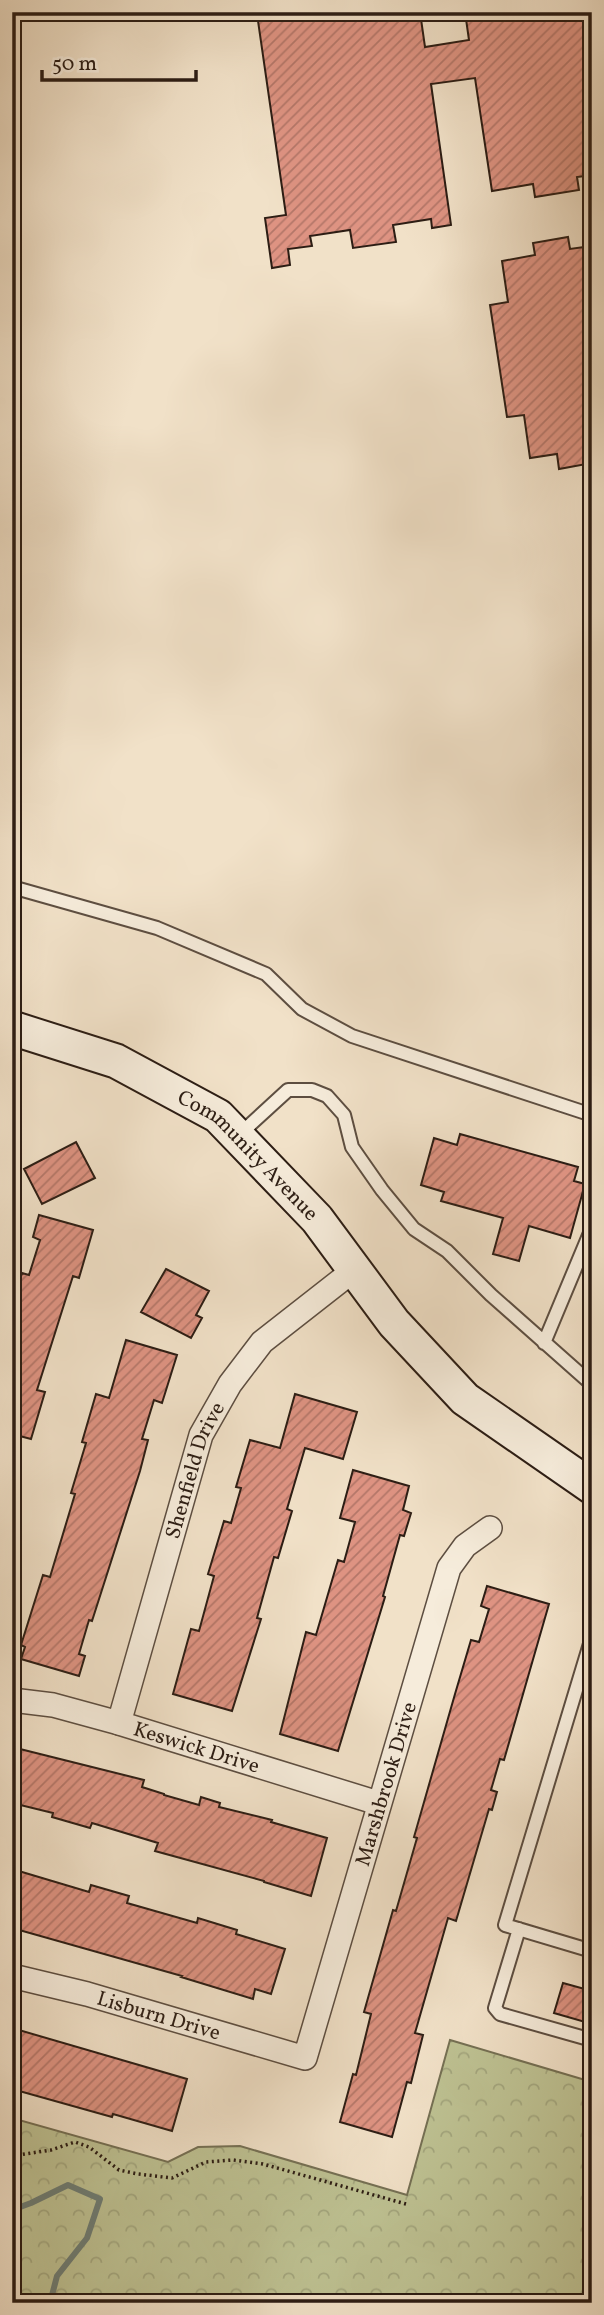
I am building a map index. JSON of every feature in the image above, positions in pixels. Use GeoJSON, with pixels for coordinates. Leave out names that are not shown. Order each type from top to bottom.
{"type":"FeatureCollection","features":[{"type":"Feature","properties":{"kind":"street","name":"Community Avenue"},"geometry":{"type":"LineString","coordinates":[[12,1027],[116,1060],[218,1116],[317,1219],[394,1323],[465,1399],[592,1487]]}},
{"type":"Feature","properties":{"kind":"street","name":"Shenfield Drive"},"geometry":{"type":"LineString","coordinates":[[119,1723],[201,1435],[230,1384],[262,1342],[354,1270]]}},
{"type":"Feature","properties":{"kind":"street","name":"Marshbrook Drive"},"geometry":{"type":"LineString","coordinates":[[305,2057],[449,1568],[465,1546],[490,1528]]}},
{"type":"Feature","properties":{"kind":"street","name":"Keswick Drive"},"geometry":{"type":"LineString","coordinates":[[12,1700],[53,1705],[119,1723],[378,1803]]}},
{"type":"Feature","properties":{"kind":"street","name":"Lisburn Drive"},"geometry":{"type":"LineString","coordinates":[[12,1976],[87,1994],[305,2057]]}},
{"type":"Feature","properties":{"kind":"lane"},"geometry":{"type":"LineString","coordinates":[[12,887],[157,928],[266,974],[302,1009],[352,1036],[592,1115]]}},
{"type":"Feature","properties":{"kind":"lane"},"geometry":{"type":"LineString","coordinates":[[237,1137],[288,1090],[312,1090],[327,1096],[344,1115],[352,1147],[414,1229],[447,1251],[544,1343],[587,1380],[592,1381]]}},
{"type":"Feature","properties":{"kind":"lane"},"geometry":{"type":"LineString","coordinates":[[544,1343],[592,1228]]}},
{"type":"Feature","properties":{"kind":"lane"},"geometry":{"type":"LineString","coordinates":[[592,1637],[505,1925],[592,1951]]}},
{"type":"Feature","properties":{"kind":"lane"},"geometry":{"type":"LineString","coordinates":[[519,1929],[495,2008],[499,2014],[592,2040]]}},
{"type":"Feature","properties":{"kind":"path"},"geometry":{"type":"LineString","coordinates":[[12,2156],[75,2143],[89,2147],[119,2170],[172,2178],[206,2162],[233,2160],[263,2164],[406,2204]]}},
{"type":"Feature","properties":{"kind":"green space"},"geometry":{"type":"Polygon","coordinates":[[[450,2040],[592,2082],[592,2303],[12,2303],[12,2118],[168,2162],[198,2147],[240,2146],[407,2195],[450,2040]]]}},
{"type":"Feature","properties":{"kind":"building"},"geometry":{"type":"Polygon","coordinates":[[[280,12],[281,19],[312,12],[420,12],[425,47],[469,40],[465,12],[592,12],[592,175],[577,177],[579,190],[535,197],[533,184],[492,191],[475,78],[431,84],[451,225],[432,228],[431,219],[393,225],[396,242],[353,248],[350,230],[310,236],[312,246],[288,249],[290,265],[272,268],[265,218],[286,215],[257,14],[280,12]]]}},
{"type":"Feature","properties":{"kind":"building"},"geometry":{"type":"Polygon","coordinates":[[[568,237],[570,249],[592,246],[592,463],[559,469],[557,454],[530,458],[524,415],[507,417],[490,305],[508,302],[502,261],[535,255],[533,243],[568,237]]]}},
{"type":"Feature","properties":{"kind":"building"},"geometry":{"type":"Polygon","coordinates":[[[460,1134],[578,1167],[574,1181],[585,1184],[570,1238],[529,1226],[519,1261],[493,1254],[503,1218],[441,1201],[444,1192],[421,1185],[434,1138],[457,1145],[460,1134]]]}},
{"type":"Feature","properties":{"kind":"building"},"geometry":{"type":"Polygon","coordinates":[[[76,1142],[95,1178],[42,1204],[24,1169],[76,1142]]]}},
{"type":"Feature","properties":{"kind":"building"},"geometry":{"type":"Polygon","coordinates":[[[39,1215],[93,1230],[79,1278],[73,1276],[37,1390],[45,1392],[31,1439],[12,1434],[12,1288],[17,1290],[22,1273],[29,1275],[40,1240],[33,1237],[39,1215]]]}},
{"type":"Feature","properties":{"kind":"building"},"geometry":{"type":"Polygon","coordinates":[[[166,1269],[209,1291],[196,1315],[202,1318],[191,1338],[141,1312],[166,1269]]]}},
{"type":"Feature","properties":{"kind":"building"},"geometry":{"type":"Polygon","coordinates":[[[126,1340],[177,1355],[162,1403],[154,1400],[142,1439],[148,1440],[140,1471],[92,1621],[89,1620],[79,1654],[85,1656],[79,1676],[21,1659],[25,1647],[21,1645],[43,1575],[50,1577],[75,1494],[71,1493],[86,1443],[82,1442],[96,1394],[109,1398],[126,1340]]]}},
{"type":"Feature","properties":{"kind":"building"},"geometry":{"type":"Polygon","coordinates":[[[295,1394],[357,1412],[343,1459],[305,1448],[287,1509],[292,1511],[278,1558],[274,1557],[257,1618],[261,1619],[232,1711],[173,1694],[191,1629],[199,1631],[214,1576],[208,1574],[224,1521],[231,1523],[241,1488],[236,1487],[250,1440],[280,1448],[295,1394]]]}},
{"type":"Feature","properties":{"kind":"building"},"geometry":{"type":"Polygon","coordinates":[[[353,1470],[409,1486],[403,1510],[411,1513],[404,1536],[400,1535],[383,1596],[385,1597],[338,1751],[280,1734],[306,1632],[316,1635],[338,1560],[344,1562],[355,1522],[340,1518],[353,1470]]]}},
{"type":"Feature","properties":{"kind":"building"},"geometry":{"type":"Polygon","coordinates":[[[487,1586],[549,1604],[504,1760],[500,1759],[491,1790],[497,1792],[492,1810],[489,1809],[456,1921],[448,1918],[415,2033],[423,2035],[411,2083],[407,2082],[392,2137],[340,2122],[353,2074],[356,2075],[371,2014],[364,2012],[417,1838],[414,1837],[455,1694],[471,1640],[479,1642],[489,1609],[481,1606],[487,1586]]]}},
{"type":"Feature","properties":{"kind":"building"},"geometry":{"type":"Polygon","coordinates":[[[12,1747],[144,1780],[142,1787],[164,1795],[199,1805],[201,1797],[220,1803],[219,1807],[272,1820],[271,1822],[327,1838],[311,1896],[155,1851],[158,1843],[92,1823],[90,1828],[52,1817],[53,1813],[12,1803],[12,1747]]]}},
{"type":"Feature","properties":{"kind":"building"},"geometry":{"type":"Polygon","coordinates":[[[12,1869],[89,1892],[91,1885],[129,1896],[127,1903],[197,1923],[198,1918],[237,1930],[236,1934],[285,1949],[271,1994],[255,1989],[253,1999],[12,1928],[12,1869]]]}},
{"type":"Feature","properties":{"kind":"building"},"geometry":{"type":"Polygon","coordinates":[[[563,1983],[592,1991],[592,2024],[554,2013],[563,1983]]]}},
{"type":"Feature","properties":{"kind":"building"},"geometry":{"type":"Polygon","coordinates":[[[12,2028],[187,2079],[172,2131],[12,2089],[12,2028]]]}},
{"type":"Feature","properties":{"kind":"waterway"},"geometry":{"type":"LineString","coordinates":[[12,2210],[68,2185],[100,2199],[87,2238],[57,2276],[50,2303]]}}]}
